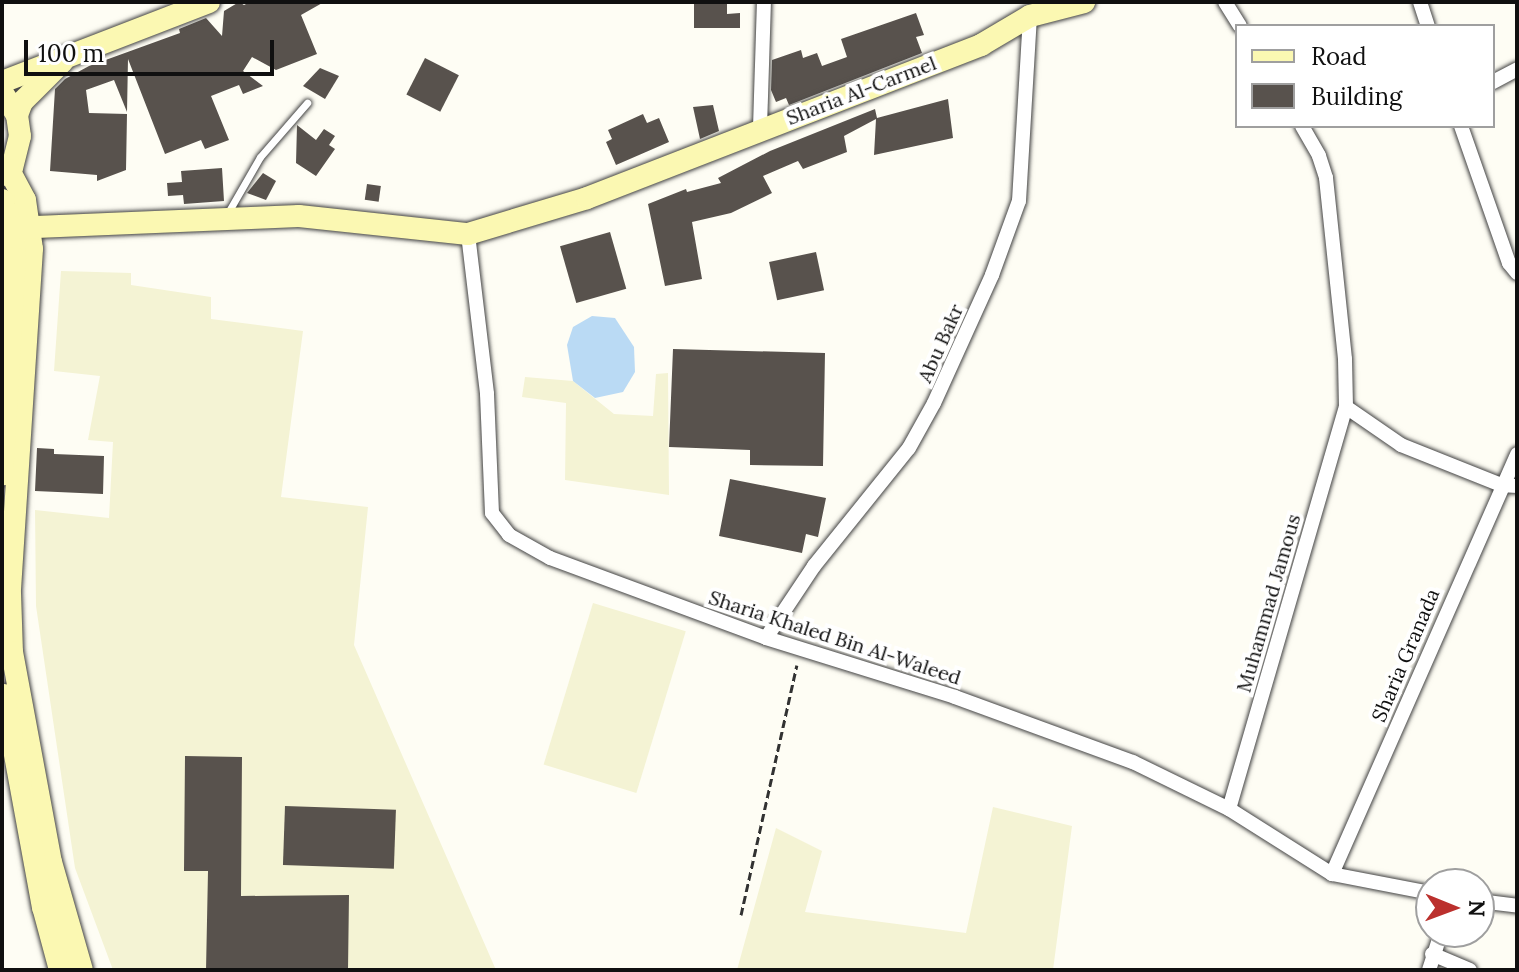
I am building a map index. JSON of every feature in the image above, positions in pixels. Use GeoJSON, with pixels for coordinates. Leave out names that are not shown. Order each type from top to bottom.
{"type":"FeatureCollection","features":[{"type":"Feature","properties":{"kind":"main road"},"geometry":{"type":"LineString","coordinates":[[2,82],[209,2]]}},
{"type":"Feature","properties":{"kind":"main road","name":"Sharia Al-Carmel"},"geometry":{"type":"LineString","coordinates":[[760,128],[981,45],[1036,9],[1084,2]]}},
{"type":"Feature","properties":{"kind":"main road"},"geometry":{"type":"LineString","coordinates":[[17,115],[22,102],[69,55]]}},
{"type":"Feature","properties":{"kind":"main road"},"geometry":{"type":"LineString","coordinates":[[2,92],[17,115],[20,136],[5,172],[25,200],[6,325],[2,475]]}},
{"type":"Feature","properties":{"kind":"main road"},"geometry":{"type":"LineString","coordinates":[[22,226],[299,216],[468,234],[587,198],[760,128]]}},
{"type":"Feature","properties":{"kind":"main road"},"geometry":{"type":"LineString","coordinates":[[2,200],[22,226],[28,308],[7,680],[18,787],[43,907],[60,970]]}},
{"type":"Feature","properties":{"kind":"main road"},"geometry":{"type":"LineString","coordinates":[[7,680],[51,862],[82,970]]}},
{"type":"Feature","properties":{"kind":"street","name":"Sharia Al-Carmel"},"geometry":{"type":"LineString","coordinates":[[760,128],[764,2]]}},
{"type":"Feature","properties":{"kind":"street"},"geometry":{"type":"LineString","coordinates":[[1225,2],[1239,24]]}},
{"type":"Feature","properties":{"kind":"street"},"geometry":{"type":"LineString","coordinates":[[1420,2],[1427,24]]}},
{"type":"Feature","properties":{"kind":"street","name":"Abu Bakr"},"geometry":{"type":"LineString","coordinates":[[766,638],[814,566],[909,448],[947,377],[992,275],[1019,201],[1036,9]]}},
{"type":"Feature","properties":{"kind":"street"},"geometry":{"type":"LineString","coordinates":[[1495,81],[1517,69]]}},
{"type":"Feature","properties":{"kind":"street","name":"Muhammad Jamous"},"geometry":{"type":"LineString","coordinates":[[1229,809],[1346,407],[1345,359],[1326,178],[1319,156],[1303,128]]}},
{"type":"Feature","properties":{"kind":"street"},"geometry":{"type":"LineString","coordinates":[[1462,128],[1509,263],[1517,273]]}},
{"type":"Feature","properties":{"kind":"street","name":"Sharia Khaled Bin Al-Waleed"},"geometry":{"type":"LineString","coordinates":[[468,234],[487,394],[492,513],[499,525],[550,558],[766,638],[1053,732],[1133,762],[1229,809],[1332,874],[1415,890]]}},
{"type":"Feature","properties":{"kind":"street"},"geometry":{"type":"LineString","coordinates":[[6,325],[28,308]]}},
{"type":"Feature","properties":{"kind":"street"},"geometry":{"type":"LineString","coordinates":[[1346,407],[1401,445],[1501,485],[1517,486]]}},
{"type":"Feature","properties":{"kind":"street","name":"Sharia Granada"},"geometry":{"type":"LineString","coordinates":[[1332,874],[1517,454]]}},
{"type":"Feature","properties":{"kind":"street"},"geometry":{"type":"LineString","coordinates":[[1495,903],[1517,906]]}},
{"type":"Feature","properties":{"kind":"street"},"geometry":{"type":"LineString","coordinates":[[1429,970],[1434,948]]}},
{"type":"Feature","properties":{"kind":"street"},"geometry":{"type":"LineString","coordinates":[[1432,954],[1470,970]]}},
{"type":"Feature","properties":{"kind":"lane"},"geometry":{"type":"LineString","coordinates":[[226,218],[260,157],[307,103]]}},
{"type":"Feature","properties":{"kind":"path"},"geometry":{"type":"LineString","coordinates":[[741,915],[799,649]]}},
{"type":"Feature","properties":{"kind":"green space"},"geometry":{"type":"Polygon","coordinates":[[[61,271],[131,273],[131,285],[211,297],[211,319],[303,331],[281,497],[368,507],[354,645],[496,970],[113,970],[75,868],[36,606],[35,510],[109,518],[113,442],[88,440],[100,376],[54,371],[61,271]]]}},
{"type":"Feature","properties":{"kind":"green space"},"geometry":{"type":"Polygon","coordinates":[[[668,373],[669,495],[565,480],[566,403],[522,397],[525,377],[573,381],[614,414],[653,416],[656,374],[668,373]]]}},
{"type":"Feature","properties":{"kind":"green space"},"geometry":{"type":"Polygon","coordinates":[[[593,603],[686,631],[636,793],[544,765],[593,603]]]}},
{"type":"Feature","properties":{"kind":"green space"},"geometry":{"type":"Polygon","coordinates":[[[993,807],[1072,826],[1053,970],[737,970],[776,828],[822,851],[805,912],[966,933],[993,807]]]}},
{"type":"Feature","properties":{"kind":"water"},"geometry":{"type":"Polygon","coordinates":[[[592,316],[615,318],[634,347],[635,372],[623,392],[595,398],[573,381],[567,345],[573,327],[592,316]]]}},
{"type":"Feature","properties":{"kind":"building"},"geometry":{"type":"Polygon","coordinates":[[[239,2],[244,5],[250,2],[324,2],[301,15],[317,54],[276,70],[252,57],[243,71],[263,86],[243,94],[239,85],[211,96],[229,140],[205,149],[201,140],[165,154],[128,59],[127,112],[114,80],[86,90],[89,113],[127,114],[126,170],[97,181],[97,175],[50,171],[55,89],[65,79],[89,66],[180,33],[179,29],[206,18],[222,36],[224,11],[239,2]]]}},
{"type":"Feature","properties":{"kind":"building"},"geometry":{"type":"Polygon","coordinates":[[[694,2],[727,2],[727,14],[740,13],[740,28],[694,28],[694,2]]]}},
{"type":"Feature","properties":{"kind":"building"},"geometry":{"type":"Polygon","coordinates":[[[916,13],[924,35],[916,37],[922,53],[789,105],[786,98],[776,102],[771,90],[772,60],[801,50],[803,58],[817,53],[822,66],[847,57],[841,39],[916,13]]]}},
{"type":"Feature","properties":{"kind":"building"},"geometry":{"type":"Polygon","coordinates":[[[425,58],[459,75],[440,112],[406,95],[425,58]]]}},
{"type":"Feature","properties":{"kind":"building"},"geometry":{"type":"Polygon","coordinates":[[[320,68],[339,76],[325,99],[303,86],[320,68]]]}},
{"type":"Feature","properties":{"kind":"building"},"geometry":{"type":"Polygon","coordinates":[[[948,99],[953,138],[874,155],[876,119],[844,136],[847,152],[803,169],[798,161],[763,176],[772,193],[731,213],[692,222],[702,279],[665,286],[648,204],[686,189],[687,192],[721,183],[718,178],[770,151],[875,109],[877,118],[948,99]]]}},
{"type":"Feature","properties":{"kind":"building"},"geometry":{"type":"Polygon","coordinates":[[[713,105],[719,131],[700,139],[693,107],[713,105]]]}},
{"type":"Feature","properties":{"kind":"building"},"geometry":{"type":"Polygon","coordinates":[[[643,114],[647,123],[659,118],[669,142],[616,165],[606,142],[612,139],[608,130],[643,114]]]}},
{"type":"Feature","properties":{"kind":"building"},"geometry":{"type":"Polygon","coordinates":[[[297,125],[316,140],[324,129],[335,136],[329,145],[335,149],[316,176],[296,163],[297,125]]]}},
{"type":"Feature","properties":{"kind":"building"},"geometry":{"type":"Polygon","coordinates":[[[222,168],[224,201],[184,204],[183,195],[168,196],[167,183],[182,182],[181,171],[222,168]]]}},
{"type":"Feature","properties":{"kind":"building"},"geometry":{"type":"Polygon","coordinates":[[[263,173],[276,181],[266,200],[247,193],[263,173]]]}},
{"type":"Feature","properties":{"kind":"building"},"geometry":{"type":"Polygon","coordinates":[[[367,184],[381,186],[379,202],[365,200],[367,184]]]}},
{"type":"Feature","properties":{"kind":"building"},"geometry":{"type":"Polygon","coordinates":[[[610,232],[626,289],[576,303],[560,246],[610,232]]]}},
{"type":"Feature","properties":{"kind":"building"},"geometry":{"type":"Polygon","coordinates":[[[816,252],[824,290],[777,300],[769,262],[816,252]]]}},
{"type":"Feature","properties":{"kind":"building"},"geometry":{"type":"Polygon","coordinates":[[[673,349],[825,353],[823,466],[750,465],[750,450],[669,447],[673,349]]]}},
{"type":"Feature","properties":{"kind":"building"},"geometry":{"type":"Polygon","coordinates":[[[37,448],[54,449],[54,454],[104,456],[103,494],[35,491],[37,448]]]}},
{"type":"Feature","properties":{"kind":"building"},"geometry":{"type":"Polygon","coordinates":[[[730,479],[826,498],[818,537],[806,534],[802,553],[719,536],[730,479]]]}},
{"type":"Feature","properties":{"kind":"building"},"geometry":{"type":"Polygon","coordinates":[[[185,756],[242,757],[241,896],[349,895],[348,970],[206,970],[208,871],[184,871],[185,756]]]}},
{"type":"Feature","properties":{"kind":"building"},"geometry":{"type":"Polygon","coordinates":[[[285,806],[396,810],[394,869],[283,865],[285,806]]]}}]}
